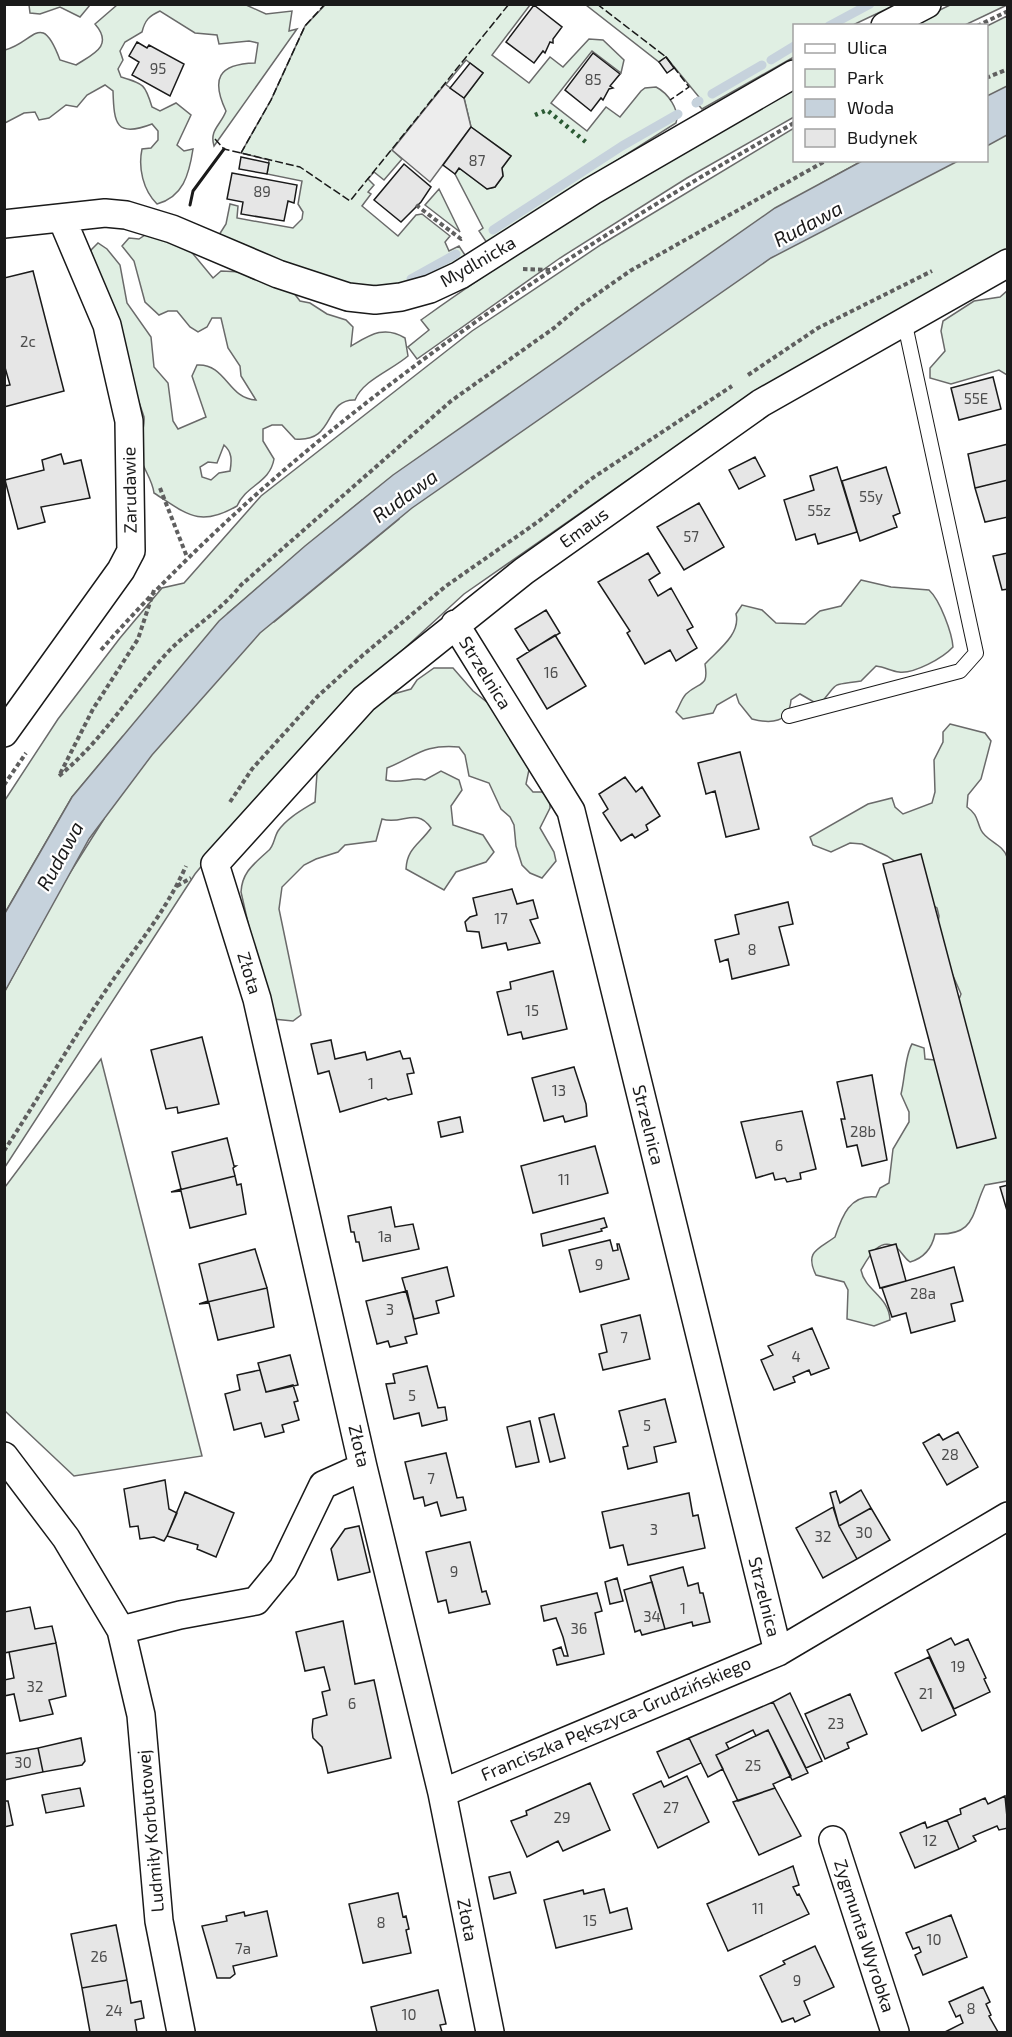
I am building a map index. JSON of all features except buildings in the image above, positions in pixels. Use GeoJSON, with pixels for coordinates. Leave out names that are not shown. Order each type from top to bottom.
{"type":"FeatureCollection","features":[{"type":"Feature","properties":{"kind":"street"},"geometry":{"type":"LineString","coordinates":[[889,24],[927,4]]}},
{"type":"Feature","properties":{"kind":"street","name":"Mydlnicka"},"geometry":{"type":"LineString","coordinates":[[4,224],[105,213],[126,214],[172,229],[278,274],[348,297],[375,300],[401,297],[430,289],[460,275],[602,186],[793,75]]}},
{"type":"Feature","properties":{"kind":"street","name":"Zarudawie"},"geometry":{"type":"LineString","coordinates":[[4,733],[121,570],[131,550],[129,421],[107,325],[62,219]]}},
{"type":"Feature","properties":{"kind":"street","name":"Emaus"},"geometry":{"type":"LineString","coordinates":[[215,864],[364,699],[455,624],[627,496],[761,403],[1008,262]]}},
{"type":"Feature","properties":{"kind":"street","name":"Strzelnica"},"geometry":{"type":"LineString","coordinates":[[455,624],[571,811],[778,1652]]}},
{"type":"Feature","properties":{"kind":"street","name":"Złota"},"geometry":{"type":"LineString","coordinates":[[215,864],[256,999],[363,1467],[442,1792],[490,2032]]}},
{"type":"Feature","properties":{"kind":"street","name":"Ludmiły Korbutowej"},"geometry":{"type":"LineString","coordinates":[[4,1456],[66,1538],[122,1630],[141,1715],[159,1921],[181,2032]]}},
{"type":"Feature","properties":{"kind":"street"},"geometry":{"type":"LineString","coordinates":[[122,1630],[180,1614],[256,1601],[283,1568],[322,1485],[363,1467]]}},
{"type":"Feature","properties":{"kind":"street","name":"Franciszka Pększyca-Grudzińskiego"},"geometry":{"type":"LineString","coordinates":[[442,1792],[778,1652],[1008,1516]]}},
{"type":"Feature","properties":{"kind":"street","name":"Zygmunta Wyrobka"},"geometry":{"type":"LineString","coordinates":[[833,1840],[895,2032]]}},
{"type":"Feature","properties":{"kind":"lane"},"geometry":{"type":"LineString","coordinates":[[789,716],[960,671],[976,653],[904,320]]}},
{"type":"Feature","properties":{"kind":"path"},"geometry":{"type":"LineString","coordinates":[[981,24],[1008,11]]}},
{"type":"Feature","properties":{"kind":"path"},"geometry":{"type":"LineString","coordinates":[[988,78],[1008,69]]}},
{"type":"Feature","properties":{"kind":"path"},"geometry":{"type":"LineString","coordinates":[[98,654],[154,590],[258,493],[398,379],[595,241],[793,124]]}},
{"type":"Feature","properties":{"kind":"path"},"geometry":{"type":"LineString","coordinates":[[154,590],[138,639],[93,709],[59,776],[91,748],[167,653],[226,604],[240,585],[340,496],[451,401],[630,272],[823,162]]}},
{"type":"Feature","properties":{"kind":"path"},"geometry":{"type":"LineString","coordinates":[[416,205],[461,239],[468,234]]}},
{"type":"Feature","properties":{"kind":"path"},"geometry":{"type":"LineString","coordinates":[[4,785],[30,748]]}},
{"type":"Feature","properties":{"kind":"green space"},"geometry":{"type":"Polygon","coordinates":[[[29,4],[90,5],[80,17],[60,7],[40,14],[30,13],[29,4]]]}},
{"type":"Feature","properties":{"kind":"green space"},"geometry":{"type":"Polygon","coordinates":[[[244,4],[266,14],[292,11],[289,31],[297,29],[214,146],[214,132],[226,111],[219,90],[221,75],[233,66],[255,63],[258,43],[249,41],[219,44],[217,35],[195,33],[160,11],[148,19],[142,32],[125,42],[120,51],[123,60],[118,69],[121,77],[143,86],[152,107],[160,111],[176,103],[191,115],[177,145],[184,151],[193,149],[187,176],[179,190],[166,201],[157,204],[152,198],[141,171],[142,149],[151,148],[158,140],[158,131],[152,124],[131,129],[119,125],[114,112],[113,91],[105,85],[87,95],[77,107],[66,105],[49,118],[39,120],[35,112],[24,113],[5,123],[5,50],[36,33],[47,36],[60,60],[76,65],[99,49],[102,38],[95,24],[117,5],[244,4]]]}},
{"type":"Feature","properties":{"kind":"green space"},"geometry":{"type":"Polygon","coordinates":[[[325,5],[530,5],[492,55],[529,83],[550,57],[563,67],[589,39],[603,40],[624,60],[621,73],[592,51],[551,103],[587,131],[606,107],[620,117],[641,91],[645,88],[656,87],[665,93],[675,107],[676,123],[487,243],[479,231],[483,228],[455,174],[459,168],[487,189],[495,187],[503,176],[502,168],[511,156],[471,127],[464,98],[483,73],[466,60],[392,150],[402,159],[384,180],[374,172],[368,179],[374,185],[368,192],[371,194],[362,206],[398,236],[416,215],[422,214],[450,236],[445,242],[449,251],[459,246],[465,255],[434,274],[403,284],[372,286],[342,282],[312,274],[219,235],[226,224],[230,204],[238,206],[237,218],[293,228],[302,219],[303,212],[298,204],[302,181],[267,174],[269,160],[241,153],[271,100],[305,26],[325,5]]]}},
{"type":"Feature","properties":{"kind":"green space"},"geometry":{"type":"Polygon","coordinates":[[[586,5],[895,5],[855,24],[793,24],[793,58],[702,109],[694,100],[699,97],[666,57],[659,62],[586,5]]]}},
{"type":"Feature","properties":{"kind":"green space"},"geometry":{"type":"Polygon","coordinates":[[[950,5],[1007,5],[967,24],[911,24],[950,5]]]}},
{"type":"Feature","properties":{"kind":"green space"},"geometry":{"type":"Polygon","coordinates":[[[1007,16],[1007,252],[951,281],[635,475],[464,594],[382,669],[235,825],[195,874],[5,1167],[5,991],[61,887],[104,819],[123,736],[72,797],[5,913],[5,800],[58,719],[120,638],[162,588],[184,583],[261,496],[472,331],[602,244],[793,129],[793,162],[860,162],[820,184],[896,162],[988,162],[990,95],[988,96],[988,26],[1007,16]],[[362,500],[228,613],[274,622],[399,519],[400,514],[362,500]]]}},
{"type":"Feature","properties":{"kind":"green space"},"geometry":{"type":"Polygon","coordinates":[[[793,86],[793,118],[687,178],[560,258],[417,359],[408,347],[429,330],[421,320],[466,288],[605,199],[793,86]]]}},
{"type":"Feature","properties":{"kind":"green space"},"geometry":{"type":"Polygon","coordinates":[[[439,189],[460,232],[425,205],[439,189]]]}},
{"type":"Feature","properties":{"kind":"green space"},"geometry":{"type":"Polygon","coordinates":[[[148,233],[189,249],[213,278],[221,271],[242,272],[251,278],[293,292],[300,301],[310,303],[327,314],[346,320],[353,327],[351,346],[377,333],[397,334],[405,338],[408,356],[371,381],[355,400],[338,406],[324,428],[317,434],[308,438],[295,439],[282,425],[272,425],[263,429],[263,441],[274,459],[268,474],[246,493],[237,506],[213,516],[194,516],[154,493],[139,452],[144,417],[94,269],[91,250],[98,243],[107,249],[120,265],[127,303],[151,337],[154,367],[168,383],[173,421],[178,429],[206,417],[192,376],[197,365],[215,369],[239,394],[256,400],[241,376],[240,366],[228,348],[221,318],[212,318],[207,327],[198,332],[190,327],[177,311],[168,311],[159,315],[145,302],[134,261],[122,246],[129,238],[139,239],[148,233]],[[224,445],[217,463],[208,462],[200,467],[202,477],[211,480],[219,473],[230,471],[231,457],[224,445]]]}},
{"type":"Feature","properties":{"kind":"green space"},"geometry":{"type":"Polygon","coordinates":[[[1007,291],[1007,375],[999,370],[951,384],[930,378],[930,368],[945,351],[941,331],[943,321],[974,301],[1000,297],[1007,291]]]}},
{"type":"Feature","properties":{"kind":"green space"},"geometry":{"type":"Polygon","coordinates":[[[861,580],[891,587],[929,590],[945,617],[953,647],[920,668],[905,672],[876,666],[861,681],[836,686],[819,705],[800,694],[791,700],[787,713],[778,720],[752,719],[739,703],[736,694],[717,705],[713,713],[683,719],[676,712],[686,694],[704,681],[705,664],[732,635],[737,621],[736,614],[742,605],[762,610],[776,623],[805,624],[820,611],[841,606],[861,580]]]}},
{"type":"Feature","properties":{"kind":"green space"},"geometry":{"type":"Polygon","coordinates":[[[434,668],[453,668],[473,691],[488,703],[530,765],[526,784],[533,792],[542,792],[550,797],[550,808],[540,828],[554,852],[556,861],[542,878],[530,873],[522,865],[516,846],[514,825],[510,817],[501,809],[489,783],[469,776],[465,755],[459,747],[428,749],[387,768],[386,780],[391,781],[425,780],[441,771],[459,780],[462,790],[451,806],[453,825],[483,835],[494,852],[486,862],[456,872],[444,890],[406,869],[411,851],[431,828],[420,818],[382,819],[376,841],[345,845],[338,852],[304,865],[282,887],[279,909],[301,1015],[293,1021],[273,1019],[268,1011],[241,892],[246,874],[270,849],[282,826],[315,802],[317,773],[334,747],[339,730],[390,695],[411,689],[417,680],[434,668]]]}},
{"type":"Feature","properties":{"kind":"green space"},"geometry":{"type":"Polygon","coordinates":[[[950,724],[985,733],[991,741],[981,779],[968,795],[967,807],[975,815],[983,834],[1002,849],[1007,857],[1007,1181],[985,1185],[974,1214],[965,1227],[948,1234],[935,1234],[927,1252],[919,1258],[910,1262],[891,1245],[885,1244],[875,1250],[861,1270],[867,1283],[886,1305],[890,1320],[874,1326],[847,1319],[848,1290],[844,1282],[816,1275],[813,1256],[819,1248],[835,1237],[844,1214],[853,1203],[867,1197],[876,1197],[880,1188],[889,1183],[893,1149],[909,1122],[909,1112],[901,1094],[910,1049],[912,1044],[924,1048],[925,1059],[935,1060],[961,994],[936,937],[939,916],[937,908],[928,902],[913,874],[887,856],[862,844],[850,843],[831,852],[813,845],[810,837],[868,804],[892,798],[895,807],[903,814],[932,803],[935,792],[934,760],[943,742],[943,732],[950,724]]]}},
{"type":"Feature","properties":{"kind":"green space"},"geometry":{"type":"Polygon","coordinates":[[[101,1059],[202,1456],[74,1476],[5,1411],[5,1187],[101,1059]]]}},
{"type":"Feature","properties":{"kind":"shaded area"},"geometry":{"type":"Polygon","coordinates":[[[445,84],[464,98],[471,127],[430,182],[392,150],[445,84]]]}},
{"type":"Feature","properties":{"kind":"water"},"geometry":{"type":"Polygon","coordinates":[[[1007,86],[1007,135],[988,145],[988,96],[1007,86]]]}},
{"type":"Feature","properties":{"kind":"water","name":"Rudawa"},"geometry":{"type":"Polygon","coordinates":[[[860,162],[956,162],[771,258],[412,508],[260,633],[152,755],[89,839],[5,991],[5,913],[72,797],[219,621],[305,546],[393,475],[775,208],[860,162]]]}},
{"type":"Feature","properties":{"kind":"waterway"},"geometry":{"type":"LineString","coordinates":[[833,24],[870,4]]}},
{"type":"Feature","properties":{"kind":"waterway"},"geometry":{"type":"LineString","coordinates":[[771,60],[793,47]]}},
{"type":"Feature","properties":{"kind":"waterway"},"geometry":{"type":"LineString","coordinates":[[712,94],[762,65]]}},
{"type":"Feature","properties":{"kind":"waterway"},"geometry":{"type":"LineString","coordinates":[[493,230],[622,146],[678,114]]}},
{"type":"Feature","properties":{"kind":"waterway"},"geometry":{"type":"LineString","coordinates":[[411,279],[456,254]]}},
{"type":"Feature","properties":{"kind":"hedge"},"geometry":{"type":"LineString","coordinates":[[535,115],[547,110],[587,143]]}},
{"type":"Feature","properties":{"kind":"fence"},"geometry":{"type":"LineString","coordinates":[[241,153],[271,100],[305,26],[325,4]]}},
{"type":"Feature","properties":{"kind":"fence"},"geometry":{"type":"LineString","coordinates":[[215,139],[224,149],[300,167],[350,201],[509,4]]}},
{"type":"Feature","properties":{"kind":"fence"},"geometry":{"type":"LineString","coordinates":[[597,4],[666,57],[689,87],[670,100]]}},
{"type":"Feature","properties":{"kind":"wall"},"geometry":{"type":"LineString","coordinates":[[190,205],[193,191],[224,149]]}}]}
